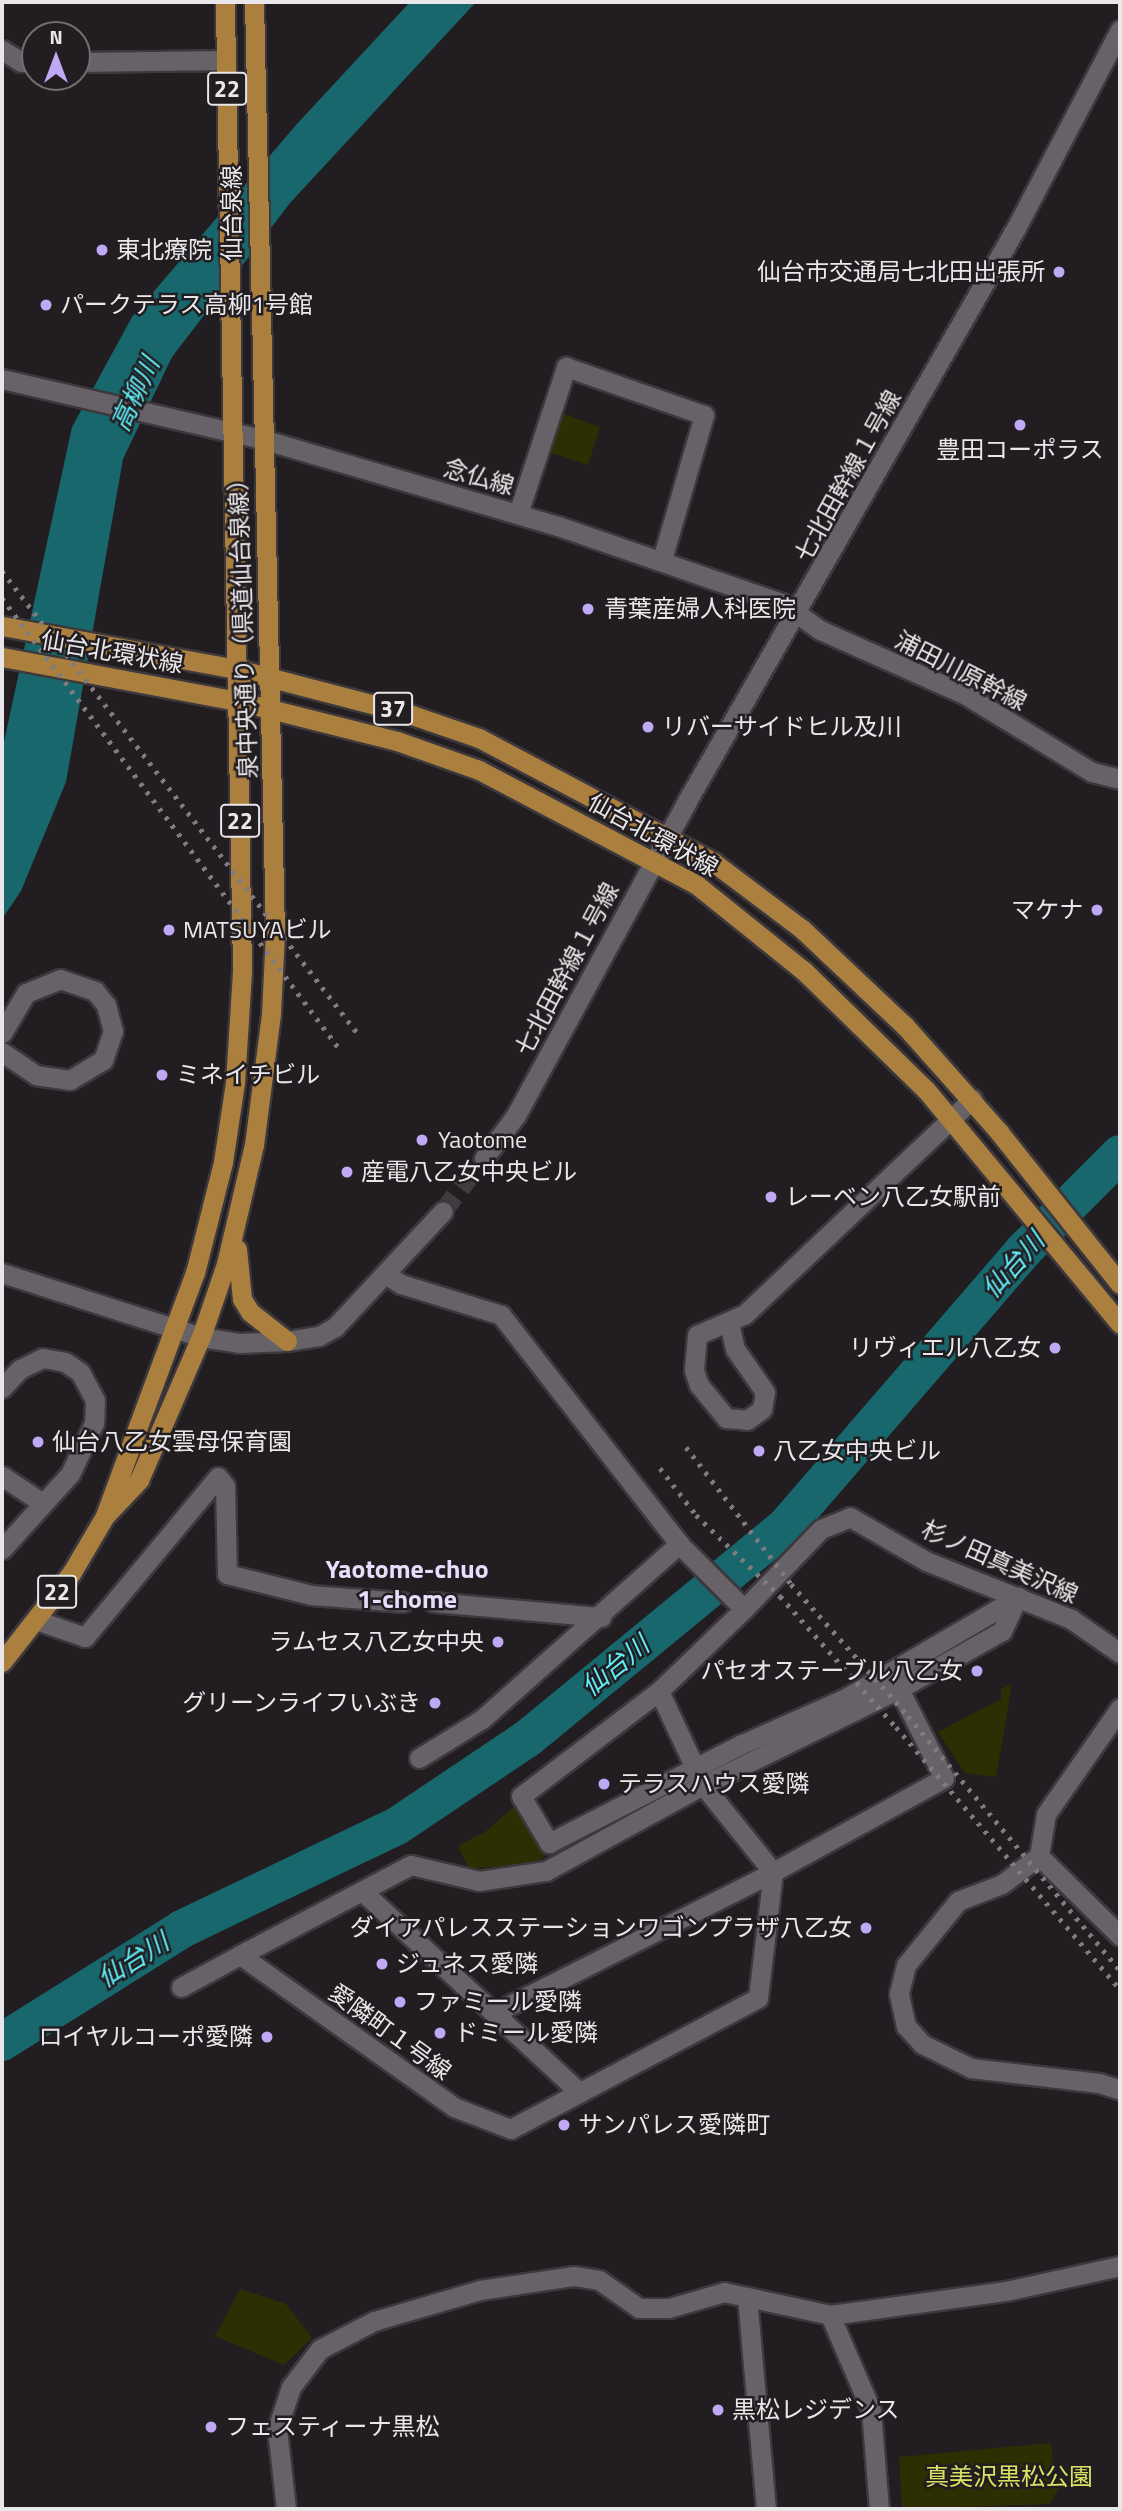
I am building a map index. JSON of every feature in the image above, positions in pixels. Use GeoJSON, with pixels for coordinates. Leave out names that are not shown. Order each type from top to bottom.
{"type":"FeatureCollection","features":[{"type":"Feature","properties":{"kind":"main road","name":"22"},"geometry":{"type":"LineString","coordinates":[[225,2],[226,60]]}},
{"type":"Feature","properties":{"kind":"main road","name":"仙台泉線"},"geometry":{"type":"LineString","coordinates":[[254,2],[257,277]]}},
{"type":"Feature","properties":{"kind":"main road","name":"泉中央通り（県道仙台泉線）"},"geometry":{"type":"LineString","coordinates":[[177,1328],[223,1162],[235,1083],[242,971],[226,60]]}},
{"type":"Feature","properties":{"kind":"main road","name":"泉中央通り（県道仙台泉線）"},"geometry":{"type":"LineString","coordinates":[[201,1337],[236,1230],[254,1145],[271,1014],[275,933],[257,277]]}},
{"type":"Feature","properties":{"kind":"main road","name":"仙台北環状線"},"geometry":{"type":"LineString","coordinates":[[6,627],[237,669],[406,713],[479,738],[713,862],[802,929],[871,992],[972,1099],[1120,1284]]}},
{"type":"Feature","properties":{"kind":"main road","name":"仙台北環状線"},"geometry":{"type":"LineString","coordinates":[[3,658],[238,701],[354,728],[479,770],[697,885],[767,939],[866,1029],[950,1120],[1120,1324]]}},
{"type":"Feature","properties":{"kind":"main road"},"geometry":{"type":"LineString","coordinates":[[236,1230],[242,1299],[250,1312],[287,1341]]}},
{"type":"Feature","properties":{"kind":"main road","name":"22"},"geometry":{"type":"LineString","coordinates":[[105,1516],[118,1472],[177,1328]]}},
{"type":"Feature","properties":{"kind":"main road","name":"22"},"geometry":{"type":"LineString","coordinates":[[2,1662],[36,1620],[105,1516],[139,1480],[201,1337]]}},
{"type":"Feature","properties":{"kind":"street","name":"七北田幹線１号線"},"geometry":{"type":"LineString","coordinates":[[484,1158],[516,1115],[653,862],[798,614],[1016,228],[1120,30]]}},
{"type":"Feature","properties":{"kind":"street"},"geometry":{"type":"LineString","coordinates":[[2,50],[21,62]]}},
{"type":"Feature","properties":{"kind":"street"},"geometry":{"type":"LineString","coordinates":[[91,62],[226,60]]}},
{"type":"Feature","properties":{"kind":"street"},"geometry":{"type":"LineString","coordinates":[[519,514],[566,367],[704,415],[662,560]]}},
{"type":"Feature","properties":{"kind":"street","name":"念仏線"},"geometry":{"type":"LineString","coordinates":[[2,379],[262,439],[519,514],[662,560],[782,603]]}},
{"type":"Feature","properties":{"kind":"street","name":"浦田川原幹線"},"geometry":{"type":"LineString","coordinates":[[782,603],[820,629],[964,694],[1092,772],[1120,779]]}},
{"type":"Feature","properties":{"kind":"street"},"geometry":{"type":"LineString","coordinates":[[2,1033],[26,993],[60,979],[94,991],[106,1005],[113,1031],[103,1060],[70,1080],[36,1075],[2,1052]]}},
{"type":"Feature","properties":{"kind":"street"},"geometry":{"type":"LineString","coordinates":[[729,1323],[735,1349],[765,1392],[762,1409],[747,1420],[726,1418],[699,1385],[694,1370],[697,1335],[745,1314],[972,1099]]}},
{"type":"Feature","properties":{"kind":"street"},"geometry":{"type":"LineString","coordinates":[[2,1273],[201,1337],[239,1343],[287,1341],[319,1336],[335,1327],[387,1275],[443,1211]]}},
{"type":"Feature","properties":{"kind":"street"},"geometry":{"type":"LineString","coordinates":[[387,1275],[401,1284],[501,1315],[684,1548],[738,1603],[659,1691],[521,1796],[549,1843],[899,1689],[1002,1630],[1018,1597]]}},
{"type":"Feature","properties":{"kind":"street"},"geometry":{"type":"LineString","coordinates":[[2,1388],[20,1369],[43,1358],[65,1362],[80,1372],[95,1400],[94,1423],[70,1474],[41,1502],[2,1549]]}},
{"type":"Feature","properties":{"kind":"street"},"geometry":{"type":"LineString","coordinates":[[2,1476],[41,1502]]}},
{"type":"Feature","properties":{"kind":"street"},"geometry":{"type":"LineString","coordinates":[[36,1620],[85,1637],[218,1477],[225,1486],[227,1574],[311,1595],[403,1602]]}},
{"type":"Feature","properties":{"kind":"street","name":"杉ノ田真美沢線"},"geometry":{"type":"LineString","coordinates":[[738,1603],[821,1528],[850,1517],[926,1561],[1071,1619],[1120,1653]]}},
{"type":"Feature","properties":{"kind":"street"},"geometry":{"type":"LineString","coordinates":[[419,1758],[482,1719],[684,1548]]}},
{"type":"Feature","properties":{"kind":"street"},"geometry":{"type":"LineString","coordinates":[[181,1987],[411,1865],[479,1881],[546,1871],[698,1776],[846,1698],[1018,1597]]}},
{"type":"Feature","properties":{"kind":"street"},"geometry":{"type":"LineString","coordinates":[[433,1602],[601,1617]]}},
{"type":"Feature","properties":{"kind":"street"},"geometry":{"type":"LineString","coordinates":[[494,2013],[773,1872],[944,1778],[899,1689]]}},
{"type":"Feature","properties":{"kind":"street"},"geometry":{"type":"LineString","coordinates":[[659,1691],[698,1776],[773,1872]]}},
{"type":"Feature","properties":{"kind":"street"},"geometry":{"type":"LineString","coordinates":[[1120,1708],[1046,1814],[1039,1856],[1002,1884],[958,1901],[906,1965],[899,1994],[904,2018],[922,2044],[971,2068],[1099,2083],[1120,2090]]}},
{"type":"Feature","properties":{"kind":"street"},"geometry":{"type":"LineString","coordinates":[[1039,1856],[1120,1936]]}},
{"type":"Feature","properties":{"kind":"street","name":"愛隣町１号線"},"geometry":{"type":"LineString","coordinates":[[240,1955],[454,2108],[511,2129],[758,1998],[773,1872]]}},
{"type":"Feature","properties":{"kind":"street"},"geometry":{"type":"LineString","coordinates":[[362,1891],[580,2093]]}},
{"type":"Feature","properties":{"kind":"street"},"geometry":{"type":"LineString","coordinates":[[286,2509],[277,2429],[291,2387],[320,2348],[362,2326],[481,2290],[574,2276],[599,2280],[639,2308],[669,2308],[724,2292],[830,2315],[1006,2291],[1120,2266]]}},
{"type":"Feature","properties":{"kind":"street"},"geometry":{"type":"LineString","coordinates":[[747,2297],[766,2509]]}},
{"type":"Feature","properties":{"kind":"street"},"geometry":{"type":"LineString","coordinates":[[830,2315],[871,2410],[879,2509]]}},
{"type":"Feature","properties":{"kind":"green space"},"geometry":{"type":"Polygon","coordinates":[[[561,413],[600,427],[588,465],[549,452],[561,413]]]}},
{"type":"Feature","properties":{"kind":"green space"},"geometry":{"type":"Polygon","coordinates":[[[1012,1684],[996,1777],[965,1773],[938,1732],[1001,1699],[1001,1689],[1012,1684]]]}},
{"type":"Feature","properties":{"kind":"green space"},"geometry":{"type":"Polygon","coordinates":[[[518,1803],[548,1854],[535,1863],[469,1869],[458,1846],[485,1832],[518,1803]]]}},
{"type":"Feature","properties":{"kind":"green space"},"geometry":{"type":"Polygon","coordinates":[[[240,2289],[286,2304],[312,2338],[284,2365],[215,2336],[240,2289]]]}},
{"type":"Feature","properties":{"kind":"green space","name":"真美沢黒松公園"},"geometry":{"type":"Polygon","coordinates":[[[1051,2443],[1054,2475],[1065,2476],[1050,2504],[902,2509],[899,2457],[1051,2443]]]}},
{"type":"Feature","properties":{"kind":"water","name":"高柳川"},"geometry":{"type":"Polygon","coordinates":[[[410,2],[476,2],[290,203],[172,357],[123,459],[66,782],[21,891],[2,919],[2,751],[72,427],[132,317],[296,125],[410,2]]]}},
{"type":"Feature","properties":{"kind":"waterway","name":"仙台川"},"geometry":{"type":"LineString","coordinates":[[2,2042],[182,1929],[397,1826],[528,1738],[786,1526],[1023,1251],[1120,1154]]}},
{"type":"Feature","properties":{"kind":"tunnel"},"geometry":{"type":"LineString","coordinates":[[443,1211],[484,1158]]}},
{"type":"Feature","properties":{"kind":"railway"},"geometry":{"type":"LineString","coordinates":[[2,571],[358,1034]]}},
{"type":"Feature","properties":{"kind":"railway"},"geometry":{"type":"LineString","coordinates":[[2,598],[338,1047]]}},
{"type":"Feature","properties":{"kind":"railway"},"geometry":{"type":"LineString","coordinates":[[686,1447],[791,1584],[908,1716],[1120,1970]]}},
{"type":"Feature","properties":{"kind":"railway"},"geometry":{"type":"LineString","coordinates":[[660,1468],[696,1515],[780,1596],[896,1727],[1120,1989]]}},
{"type":"Feature","properties":{"kind":"place","name":"東北療院"},"geometry":{"type":"Point","coordinates":[102,250]}},
{"type":"Feature","properties":{"kind":"place","name":"仙台市交通局七北田出張所"},"geometry":{"type":"Point","coordinates":[1059,272]}},
{"type":"Feature","properties":{"kind":"place","name":"パークテラス高柳1号館"},"geometry":{"type":"Point","coordinates":[46,305]}},
{"type":"Feature","properties":{"kind":"place","name":"豊田コーポラス"},"geometry":{"type":"Point","coordinates":[1020,425]}},
{"type":"Feature","properties":{"kind":"place","name":"青葉産婦人科医院"},"geometry":{"type":"Point","coordinates":[588,609]}},
{"type":"Feature","properties":{"kind":"place","name":"リバーサイドヒル及川"},"geometry":{"type":"Point","coordinates":[648,727]}},
{"type":"Feature","properties":{"kind":"place","name":"マケナ"},"geometry":{"type":"Point","coordinates":[1097,910]}},
{"type":"Feature","properties":{"kind":"place","name":"MATSUYAビル"},"geometry":{"type":"Point","coordinates":[169,930]}},
{"type":"Feature","properties":{"kind":"place","name":"ミネイチビル"},"geometry":{"type":"Point","coordinates":[162,1075]}},
{"type":"Feature","properties":{"kind":"place","name":"Yaotome"},"geometry":{"type":"Point","coordinates":[422,1140]}},
{"type":"Feature","properties":{"kind":"place","name":"産電八乙女中央ビル"},"geometry":{"type":"Point","coordinates":[347,1172]}},
{"type":"Feature","properties":{"kind":"place","name":"レーベン八乙女駅前"},"geometry":{"type":"Point","coordinates":[771,1197]}},
{"type":"Feature","properties":{"kind":"place","name":"リヴィエル八乙女"},"geometry":{"type":"Point","coordinates":[1055,1348]}},
{"type":"Feature","properties":{"kind":"place","name":"仙台八乙女雲母保育園"},"geometry":{"type":"Point","coordinates":[38,1442]}},
{"type":"Feature","properties":{"kind":"place","name":"八乙女中央ビル"},"geometry":{"type":"Point","coordinates":[759,1451]}},
{"type":"Feature","properties":{"kind":"place","name":"ラムセス八乙女中央"},"geometry":{"type":"Point","coordinates":[498,1642]}},
{"type":"Feature","properties":{"kind":"place","name":"パセオステーブル八乙女"},"geometry":{"type":"Point","coordinates":[977,1671]}},
{"type":"Feature","properties":{"kind":"place","name":"グリーンライフいぶき"},"geometry":{"type":"Point","coordinates":[435,1703]}},
{"type":"Feature","properties":{"kind":"place","name":"テラスハウス愛隣"},"geometry":{"type":"Point","coordinates":[604,1784]}},
{"type":"Feature","properties":{"kind":"place","name":"ダイアパレスステーションワゴンプラザ八乙女"},"geometry":{"type":"Point","coordinates":[866,1928]}},
{"type":"Feature","properties":{"kind":"place","name":"ジュネス愛隣"},"geometry":{"type":"Point","coordinates":[382,1964]}},
{"type":"Feature","properties":{"kind":"place","name":"ファミール愛隣"},"geometry":{"type":"Point","coordinates":[400,2002]}},
{"type":"Feature","properties":{"kind":"place","name":"ドミール愛隣"},"geometry":{"type":"Point","coordinates":[440,2033]}},
{"type":"Feature","properties":{"kind":"place","name":"ロイヤルコーポ愛隣"},"geometry":{"type":"Point","coordinates":[267,2037]}},
{"type":"Feature","properties":{"kind":"place","name":"サンパレス愛隣町"},"geometry":{"type":"Point","coordinates":[564,2125]}},
{"type":"Feature","properties":{"kind":"place","name":"黒松レジデンス"},"geometry":{"type":"Point","coordinates":[718,2410]}},
{"type":"Feature","properties":{"kind":"place","name":"フェスティーナ黒松"},"geometry":{"type":"Point","coordinates":[211,2427]}},
{"type":"Feature","properties":{"kind":"district","name":"Yaotome-chuo 1-chome"},"geometry":{"type":"Point","coordinates":[407,1584]}}]}
